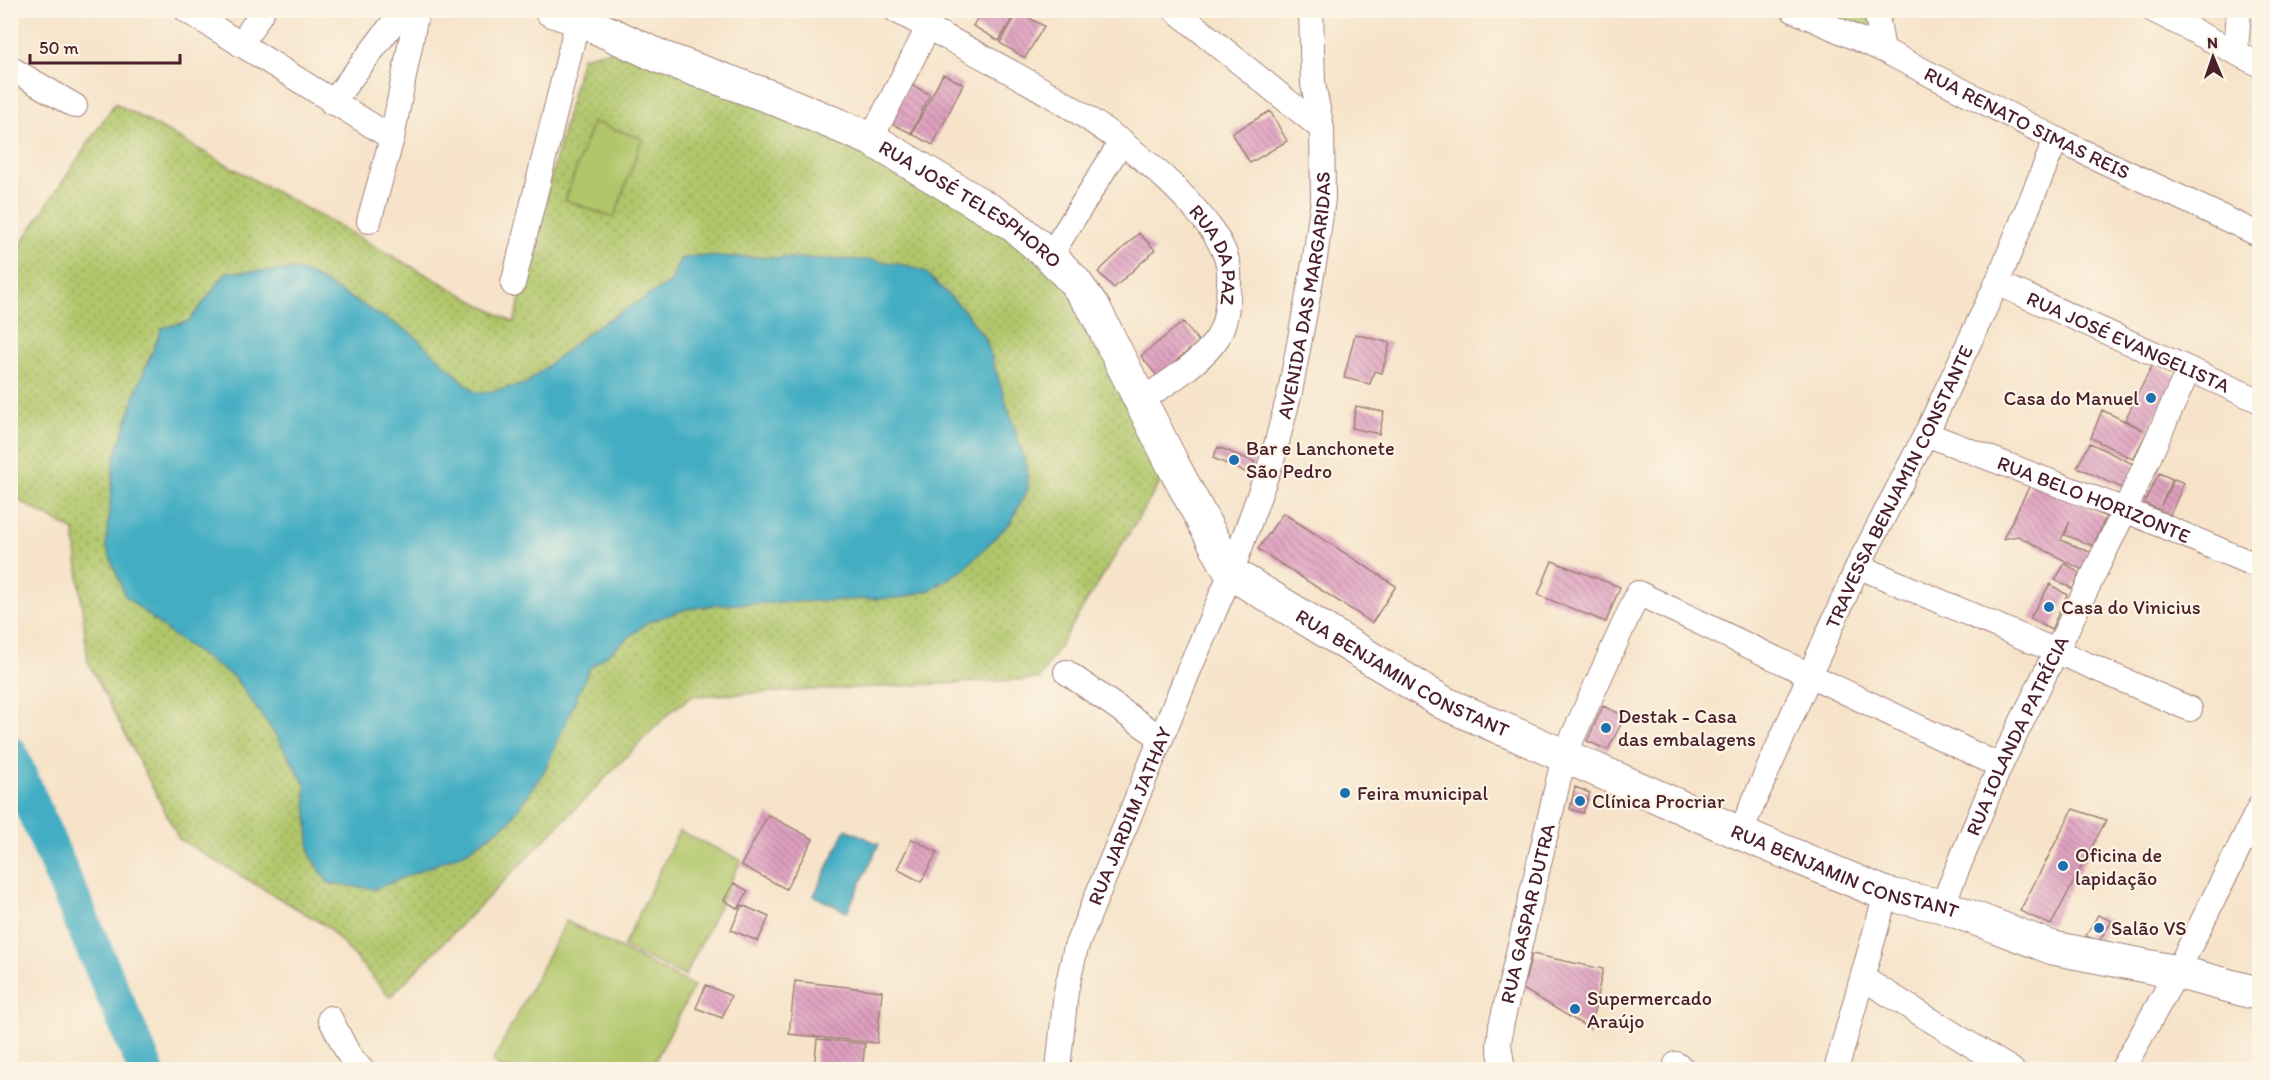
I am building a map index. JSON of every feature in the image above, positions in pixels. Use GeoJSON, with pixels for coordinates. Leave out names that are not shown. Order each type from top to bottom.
{"type":"FeatureCollection","features":[{"type":"Feature","properties":{"kind":"street"},"geometry":{"type":"LineString","coordinates":[[186,10],[332,103],[392,138]]}},
{"type":"Feature","properties":{"kind":"street"},"geometry":{"type":"LineString","coordinates":[[241,45],[263,10]]}},
{"type":"Feature","properties":{"kind":"street"},"geometry":{"type":"LineString","coordinates":[[332,103],[403,10]]}},
{"type":"Feature","properties":{"kind":"street"},"geometry":{"type":"LineString","coordinates":[[369,221],[392,138],[417,10]]}},
{"type":"Feature","properties":{"kind":"street","name":"RUA DA PAZ"},"geometry":{"type":"LineString","coordinates":[[895,10],[1075,111],[1122,141],[1169,181],[1202,217],[1221,247],[1229,268],[1227,305],[1217,338],[1207,350],[1167,383],[1141,400]]}},
{"type":"Feature","properties":{"kind":"street"},"geometry":{"type":"LineString","coordinates":[[1175,10],[1322,129]]}},
{"type":"Feature","properties":{"kind":"street","name":"AVENIDA DAS MARGARIDAS"},"geometry":{"type":"LineString","coordinates":[[1231,573],[1273,457],[1290,392],[1315,258],[1323,199],[1322,129],[1313,84],[1311,10]]}},
{"type":"Feature","properties":{"kind":"street"},"geometry":{"type":"LineString","coordinates":[[1876,10],[1883,50]]}},
{"type":"Feature","properties":{"kind":"street"},"geometry":{"type":"LineString","coordinates":[[2153,10],[2259,65]]}},
{"type":"Feature","properties":{"kind":"street"},"geometry":{"type":"LineString","coordinates":[[2236,52],[2239,10]]}},
{"type":"Feature","properties":{"kind":"street","name":"RUA RENATO SIMAS REIS"},"geometry":{"type":"LineString","coordinates":[[1803,12],[1883,50],[2056,139],[2259,235]]}},
{"type":"Feature","properties":{"kind":"street"},"geometry":{"type":"LineString","coordinates":[[513,284],[565,15]]}},
{"type":"Feature","properties":{"kind":"street","name":"RUA JOSÉ TELESPHORO"},"geometry":{"type":"LineString","coordinates":[[565,15],[663,58],[771,96],[871,139],[1011,223],[1050,256],[1075,282],[1095,310],[1202,522],[1231,573]]}},
{"type":"Feature","properties":{"kind":"street"},"geometry":{"type":"LineString","coordinates":[[871,139],[928,28]]}},
{"type":"Feature","properties":{"kind":"street"},"geometry":{"type":"LineString","coordinates":[[10,68],[75,106]]}},
{"type":"Feature","properties":{"kind":"street","name":"TRAVESSA BENJAMIN CONSTANTE"},"geometry":{"type":"LineString","coordinates":[[1740,833],[1858,566],[1926,434],[1996,283],[2056,139]]}},
{"type":"Feature","properties":{"kind":"street"},"geometry":{"type":"LineString","coordinates":[[1050,256],[1122,141]]}},
{"type":"Feature","properties":{"kind":"street","name":"RUA JOSÉ EVANGELISTA"},"geometry":{"type":"LineString","coordinates":[[1996,283],[2259,401]]}},
{"type":"Feature","properties":{"kind":"street","name":"RUA IOLANDA PATRÍCIA"},"geometry":{"type":"LineString","coordinates":[[1942,906],[2000,766],[2125,510],[2188,371]]}},
{"type":"Feature","properties":{"kind":"street","name":"RUA BELO HORIZONTE"},"geometry":{"type":"LineString","coordinates":[[1926,434],[2125,510],[2259,567]]}},
{"type":"Feature","properties":{"kind":"street"},"geometry":{"type":"LineString","coordinates":[[1858,566],[2055,653],[2190,709]]}},
{"type":"Feature","properties":{"kind":"street","name":"RUA JARDIM JATHAY"},"geometry":{"type":"LineString","coordinates":[[1058,1070],[1066,991],[1076,947],[1231,573]]}},
{"type":"Feature","properties":{"kind":"street","name":"RUA BENJAMIN CONSTANT"},"geometry":{"type":"LineString","coordinates":[[1231,573],[1444,703],[1740,833],[1886,894],[1942,906],[2053,948],[2177,972],[2259,994]]}},
{"type":"Feature","properties":{"kind":"street","name":"RUA GASPAR DUTRA"},"geometry":{"type":"LineString","coordinates":[[1503,1070],[1499,1045],[1501,1026],[1564,756],[1638,593],[1808,676]]}},
{"type":"Feature","properties":{"kind":"street"},"geometry":{"type":"LineString","coordinates":[[1066,672],[1161,738]]}},
{"type":"Feature","properties":{"kind":"street"},"geometry":{"type":"LineString","coordinates":[[1808,676],[2000,766]]}},
{"type":"Feature","properties":{"kind":"street"},"geometry":{"type":"LineString","coordinates":[[2122,1070],[2177,972],[2256,821]]}},
{"type":"Feature","properties":{"kind":"street"},"geometry":{"type":"LineString","coordinates":[[1836,1070],[1864,979],[1886,894]]}},
{"type":"Feature","properties":{"kind":"street"},"geometry":{"type":"LineString","coordinates":[[1864,979],[2012,1070]]}},
{"type":"Feature","properties":{"kind":"street"},"geometry":{"type":"LineString","coordinates":[[330,1018],[349,1055],[362,1070]]}},
{"type":"Feature","properties":{"kind":"green space"},"geometry":{"type":"Polygon","coordinates":[[[1809,11],[1895,11],[1883,36],[1809,11]]]}},
{"type":"Feature","properties":{"kind":"green space"},"geometry":{"type":"Polygon","coordinates":[[[618,49],[860,142],[1013,231],[1088,308],[1168,470],[1039,679],[692,696],[670,712],[390,997],[328,927],[179,839],[88,662],[74,531],[11,496],[11,259],[115,103],[514,323],[582,57],[618,49]]]}},
{"type":"Feature","properties":{"kind":"green space"},"geometry":{"type":"Polygon","coordinates":[[[593,122],[642,139],[614,218],[565,200],[593,122]]]}},
{"type":"Feature","properties":{"kind":"green space"},"geometry":{"type":"Polygon","coordinates":[[[679,831],[741,860],[685,976],[623,947],[679,831]]]}},
{"type":"Feature","properties":{"kind":"green space"},"geometry":{"type":"Polygon","coordinates":[[[566,921],[694,986],[651,1069],[505,1070],[492,1063],[566,921]]]}},
{"type":"Feature","properties":{"kind":"water"},"geometry":{"type":"Polygon","coordinates":[[[695,256],[873,260],[909,266],[925,272],[964,310],[986,340],[1027,468],[1028,488],[1011,522],[963,570],[930,590],[900,598],[715,605],[687,609],[648,622],[589,669],[545,770],[509,822],[466,852],[375,889],[328,883],[310,854],[305,784],[277,737],[235,678],[172,635],[125,596],[106,546],[114,461],[138,386],[162,328],[189,321],[227,272],[297,270],[309,274],[411,333],[475,392],[483,393],[525,384],[594,328],[670,283],[680,259],[695,256]]]}},
{"type":"Feature","properties":{"kind":"water"},"geometry":{"type":"Polygon","coordinates":[[[846,829],[879,844],[847,912],[814,896],[846,829]]]}},
{"type":"Feature","properties":{"kind":"building"},"geometry":{"type":"Polygon","coordinates":[[[982,10],[1017,10],[999,41],[973,26],[982,10]]]}},
{"type":"Feature","properties":{"kind":"building"},"geometry":{"type":"Polygon","coordinates":[[[1018,12],[1044,26],[1025,58],[1000,43],[1018,12]]]}},
{"type":"Feature","properties":{"kind":"building"},"geometry":{"type":"Polygon","coordinates":[[[943,74],[963,84],[933,145],[912,134],[943,74]]]}},
{"type":"Feature","properties":{"kind":"building"},"geometry":{"type":"Polygon","coordinates":[[[909,84],[930,94],[911,133],[890,123],[909,84]]]}},
{"type":"Feature","properties":{"kind":"building"},"geometry":{"type":"Polygon","coordinates":[[[1270,111],[1287,141],[1250,163],[1232,133],[1270,111]]]}},
{"type":"Feature","properties":{"kind":"building"},"geometry":{"type":"Polygon","coordinates":[[[1139,233],[1155,250],[1114,288],[1098,272],[1139,233]]]}},
{"type":"Feature","properties":{"kind":"building"},"geometry":{"type":"Polygon","coordinates":[[[1183,322],[1199,342],[1157,376],[1141,356],[1183,322]]]}},
{"type":"Feature","properties":{"kind":"building"},"geometry":{"type":"Polygon","coordinates":[[[1355,334],[1390,343],[1382,373],[1374,371],[1370,384],[1344,378],[1355,334]]]}},
{"type":"Feature","properties":{"kind":"building"},"geometry":{"type":"Polygon","coordinates":[[[2153,364],[2176,376],[2133,459],[2091,438],[2102,410],[2143,430],[2125,420],[2153,364]]]}},
{"type":"Feature","properties":{"kind":"building"},"geometry":{"type":"Polygon","coordinates":[[[1356,406],[1384,412],[1379,434],[1352,428],[1356,406]]]}},
{"type":"Feature","properties":{"kind":"building"},"geometry":{"type":"Polygon","coordinates":[[[2090,443],[2135,465],[2124,489],[2077,467],[2090,443]]]}},
{"type":"Feature","properties":{"kind":"building","name":"Bar e Lanchonete São Pedro"},"geometry":{"type":"Polygon","coordinates":[[[1218,447],[1255,462],[1250,474],[1213,458],[1218,447]]]}},
{"type":"Feature","properties":{"kind":"building"},"geometry":{"type":"Polygon","coordinates":[[[2159,473],[2172,479],[2161,506],[2174,479],[2184,483],[2170,515],[2144,503],[2159,473]]]}},
{"type":"Feature","properties":{"kind":"building"},"geometry":{"type":"Polygon","coordinates":[[[2032,481],[2106,517],[2093,546],[2065,535],[2070,521],[2061,540],[2092,553],[2084,571],[2018,536],[2003,539],[2032,481]]]}},
{"type":"Feature","properties":{"kind":"building"},"geometry":{"type":"Polygon","coordinates":[[[1283,513],[1396,586],[1372,623],[1258,549],[1283,513]]]}},
{"type":"Feature","properties":{"kind":"building"},"geometry":{"type":"Polygon","coordinates":[[[1552,561],[1620,587],[1606,622],[1538,595],[1552,561]]]}},
{"type":"Feature","properties":{"kind":"building"},"geometry":{"type":"Polygon","coordinates":[[[2065,563],[2079,573],[2073,589],[2055,580],[2065,563]]]}},
{"type":"Feature","properties":{"kind":"building","name":"Casa do Vinicius"},"geometry":{"type":"Polygon","coordinates":[[[2050,584],[2067,595],[2051,630],[2030,618],[2050,584]]]}},
{"type":"Feature","properties":{"kind":"building","name":"Destak - Casa das embalagens"},"geometry":{"type":"Polygon","coordinates":[[[1603,706],[1625,716],[1608,750],[1587,741],[1603,706]]]}},
{"type":"Feature","properties":{"kind":"building","name":"Clínica Procriar"},"geometry":{"type":"Polygon","coordinates":[[[1575,787],[1590,793],[1583,813],[1570,809],[1575,787]]]}},
{"type":"Feature","properties":{"kind":"building","name":"Oficina de lapidação"},"geometry":{"type":"Polygon","coordinates":[[[2073,809],[2106,820],[2051,925],[2020,911],[2073,809]]]}},
{"type":"Feature","properties":{"kind":"building"},"geometry":{"type":"Polygon","coordinates":[[[768,815],[813,839],[786,889],[741,865],[768,815]]]}},
{"type":"Feature","properties":{"kind":"building"},"geometry":{"type":"Polygon","coordinates":[[[912,839],[937,852],[921,882],[897,869],[912,839]]]}},
{"type":"Feature","properties":{"kind":"building"},"geometry":{"type":"Polygon","coordinates":[[[734,883],[748,891],[738,909],[724,900],[734,883]]]}},
{"type":"Feature","properties":{"kind":"building"},"geometry":{"type":"Polygon","coordinates":[[[742,905],[769,917],[758,941],[731,930],[742,905]]]}},
{"type":"Feature","properties":{"kind":"building","name":"Salão VS"},"geometry":{"type":"Polygon","coordinates":[[[2098,915],[2112,921],[2099,941],[2086,936],[2098,915]]]}},
{"type":"Feature","properties":{"kind":"building","name":"Supermercado Araújo"},"geometry":{"type":"Polygon","coordinates":[[[1532,954],[1603,969],[1590,1029],[1523,989],[1532,954]]]}},
{"type":"Feature","properties":{"kind":"building"},"geometry":{"type":"Polygon","coordinates":[[[795,981],[882,991],[877,1043],[789,1034],[795,981]]]}},
{"type":"Feature","properties":{"kind":"building"},"geometry":{"type":"Polygon","coordinates":[[[706,985],[731,996],[722,1018],[696,1008],[706,985]]]}},
{"type":"Feature","properties":{"kind":"building"},"geometry":{"type":"Polygon","coordinates":[[[817,1039],[865,1044],[862,1070],[814,1070],[817,1039]]]}},
{"type":"Feature","properties":{"kind":"waterway"},"geometry":{"type":"LineString","coordinates":[[10,754],[146,1070]]}},
{"type":"Feature","properties":{"kind":"place","name":"Casa do Manuel"},"geometry":{"type":"Point","coordinates":[2151,398]}},
{"type":"Feature","properties":{"kind":"place","name":"Bar e Lanchonete São Pedro"},"geometry":{"type":"Point","coordinates":[1234,460]}},
{"type":"Feature","properties":{"kind":"place","name":"Casa do Vinicius"},"geometry":{"type":"Point","coordinates":[2049,607]}},
{"type":"Feature","properties":{"kind":"place","name":"Destak - Casa das embalagens"},"geometry":{"type":"Point","coordinates":[1606,728]}},
{"type":"Feature","properties":{"kind":"place","name":"Feira municipal"},"geometry":{"type":"Point","coordinates":[1345,793]}},
{"type":"Feature","properties":{"kind":"place","name":"Clínica Procriar"},"geometry":{"type":"Point","coordinates":[1580,801]}},
{"type":"Feature","properties":{"kind":"place","name":"Oficina de lapidação"},"geometry":{"type":"Point","coordinates":[2063,866]}},
{"type":"Feature","properties":{"kind":"place","name":"Salão VS"},"geometry":{"type":"Point","coordinates":[2099,928]}},
{"type":"Feature","properties":{"kind":"place","name":"Supermercado Araújo"},"geometry":{"type":"Point","coordinates":[1575,1009]}}]}
